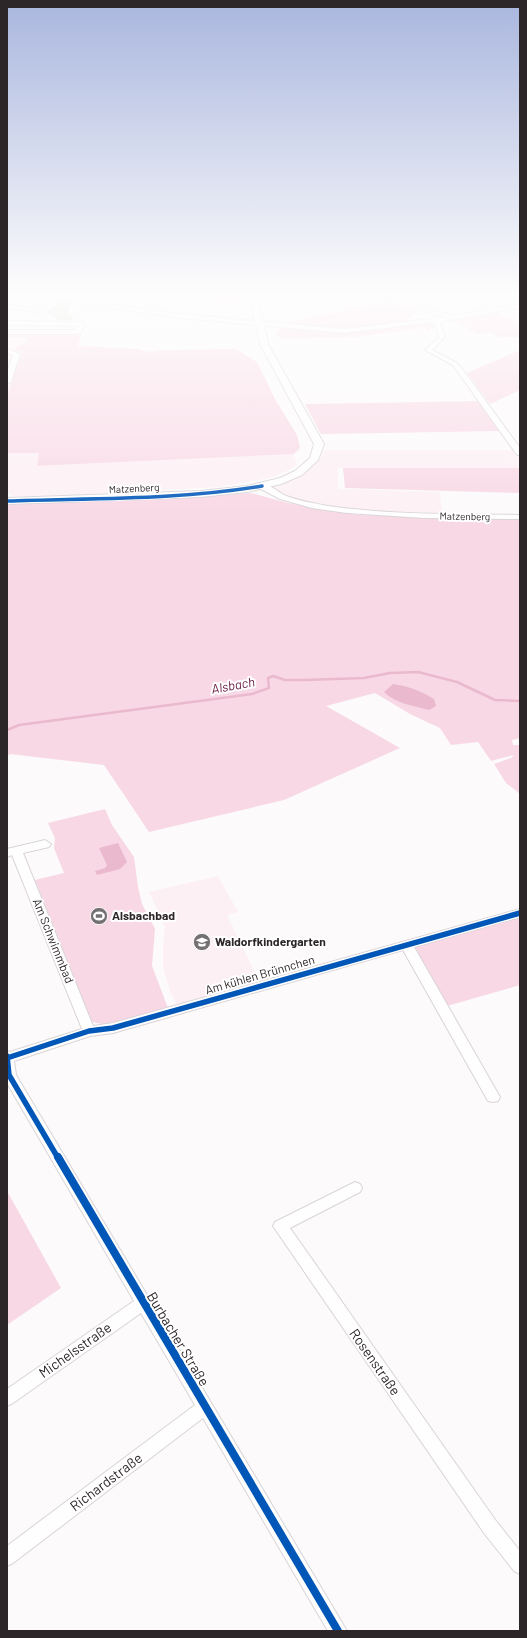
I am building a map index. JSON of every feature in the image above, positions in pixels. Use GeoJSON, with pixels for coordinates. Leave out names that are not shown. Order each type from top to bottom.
{"type":"FeatureCollection","features":[{"type":"Feature","properties":{"kind":"street"},"geometry":{"type":"LineString","coordinates":[[7,382],[11,371]]}},
{"type":"Feature","properties":{"kind":"street"},"geometry":{"type":"LineString","coordinates":[[262,486],[290,478],[305,468],[316,456],[319,444],[279,371]]}},
{"type":"Feature","properties":{"kind":"street"},"geometry":{"type":"LineString","coordinates":[[462,371],[520,453]]}},
{"type":"Feature","properties":{"kind":"street","name":"Matzenberg"},"geometry":{"type":"LineString","coordinates":[[7,501],[183,495],[233,491],[262,486],[283,499],[346,510],[377,513],[520,517]]}},
{"type":"Feature","properties":{"kind":"street","name":"Am Schwimmbad"},"geometry":{"type":"LineString","coordinates":[[44,844],[12,852],[89,1031]]}},
{"type":"Feature","properties":{"kind":"street","name":"Am kühlen Brünnchen"},"geometry":{"type":"LineString","coordinates":[[7,1057],[89,1031],[113,1028],[520,913]]}},
{"type":"Feature","properties":{"kind":"street"},"geometry":{"type":"LineString","coordinates":[[406,944],[492,1098]]}},
{"type":"Feature","properties":{"kind":"street","name":"Burbacher Straße"},"geometry":{"type":"LineString","coordinates":[[7,1057],[9,1075],[338,1631]]}},
{"type":"Feature","properties":{"kind":"street","name":"Rosenstraße"},"geometry":{"type":"LineString","coordinates":[[355,1188],[280,1226],[490,1527],[520,1565]]}},
{"type":"Feature","properties":{"kind":"street","name":"Michelsstraße"},"geometry":{"type":"LineString","coordinates":[[7,1398],[143,1303]]}},
{"type":"Feature","properties":{"kind":"street","name":"Richardstraße"},"geometry":{"type":"LineString","coordinates":[[7,1557],[205,1407]]}},
{"type":"Feature","properties":{"kind":"shaded area"},"geometry":{"type":"Polygon","coordinates":[[[7,371],[16,371],[7,395],[7,371]]]}},
{"type":"Feature","properties":{"kind":"shaded area"},"geometry":{"type":"Polygon","coordinates":[[[16,371],[262,371],[276,401],[297,435],[300,448],[294,454],[37,466],[39,453],[7,453],[7,395],[16,371]]]}},
{"type":"Feature","properties":{"kind":"shaded area"},"geometry":{"type":"Polygon","coordinates":[[[471,371],[520,371],[520,390],[490,404],[467,373],[471,371]]]}},
{"type":"Feature","properties":{"kind":"shaded area"},"geometry":{"type":"Polygon","coordinates":[[[481,401],[500,431],[321,434],[305,404],[481,401]]]}},
{"type":"Feature","properties":{"kind":"shaded area"},"geometry":{"type":"Polygon","coordinates":[[[323,450],[513,450],[520,459],[520,468],[338,468],[338,489],[440,492],[442,513],[365,511],[323,505],[286,497],[270,488],[290,480],[311,467],[323,450]]]}},
{"type":"Feature","properties":{"kind":"shaded area"},"geometry":{"type":"Polygon","coordinates":[[[7,453],[40,453],[37,466],[294,454],[297,465],[287,471],[269,478],[219,487],[74,495],[11,496],[11,493],[7,493],[7,453]]]}},
{"type":"Feature","properties":{"kind":"shaded area"},"geometry":{"type":"Polygon","coordinates":[[[343,468],[520,468],[520,493],[345,488],[343,468]]]}},
{"type":"Feature","properties":{"kind":"shaded area"},"geometry":{"type":"Polygon","coordinates":[[[251,493],[288,503],[358,515],[520,519],[520,738],[512,740],[513,745],[520,745],[520,794],[506,783],[494,764],[511,758],[514,755],[491,761],[478,742],[451,745],[440,728],[410,714],[375,693],[326,706],[400,748],[284,800],[149,832],[104,765],[10,754],[7,756],[7,503],[195,497],[251,493]]]}},
{"type":"Feature","properties":{"kind":"shaded area"},"geometry":{"type":"Polygon","coordinates":[[[393,684],[409,688],[434,699],[436,706],[429,710],[405,704],[388,696],[384,692],[393,684]]]}},
{"type":"Feature","properties":{"kind":"shaded area","name":"Alsbachbad"},"geometry":{"type":"Polygon","coordinates":[[[105,809],[112,825],[134,857],[142,904],[155,929],[152,966],[168,1008],[130,1021],[100,1024],[91,1021],[35,880],[64,873],[54,848],[55,838],[48,823],[105,809]]]}},
{"type":"Feature","properties":{"kind":"shaded area"},"geometry":{"type":"Polygon","coordinates":[[[118,843],[127,862],[120,869],[97,875],[95,871],[105,868],[107,865],[99,848],[118,843]]]}},
{"type":"Feature","properties":{"kind":"shaded area","name":"Waldorfkindergarten"},"geometry":{"type":"Polygon","coordinates":[[[218,876],[238,912],[227,915],[260,983],[178,1007],[170,991],[163,968],[165,927],[149,892],[218,876]]]}},
{"type":"Feature","properties":{"kind":"shaded area"},"geometry":{"type":"Polygon","coordinates":[[[520,917],[520,985],[447,1006],[415,947],[520,917]]]}},
{"type":"Feature","properties":{"kind":"shaded area"},"geometry":{"type":"Polygon","coordinates":[[[7,1191],[61,1288],[7,1325],[7,1191]]]}},
{"type":"Feature","properties":{"kind":"waterway","name":"Alsbach"},"geometry":{"type":"LineString","coordinates":[[7,730],[19,725],[252,694],[269,688],[268,678],[273,676],[285,680],[305,680],[364,678],[390,673],[418,672],[457,682],[495,700],[520,701]]}},
{"type":"Feature","properties":{"kind":"cycle path"},"geometry":{"type":"LineString","coordinates":[[7,501],[183,495],[233,491],[262,486]]}},
{"type":"Feature","properties":{"kind":"cycle path"},"geometry":{"type":"LineString","coordinates":[[7,1058],[89,1031],[113,1028],[520,913]]}},
{"type":"Feature","properties":{"kind":"cycle path"},"geometry":{"type":"LineString","coordinates":[[7,1056],[9,1075],[338,1631]]}},
{"type":"Feature","properties":{"kind":"place","name":"Alsbachbad"},"geometry":{"type":"Point","coordinates":[99,916]}},
{"type":"Feature","properties":{"kind":"place","name":"Waldorfkindergarten"},"geometry":{"type":"Point","coordinates":[202,942]}}]}
